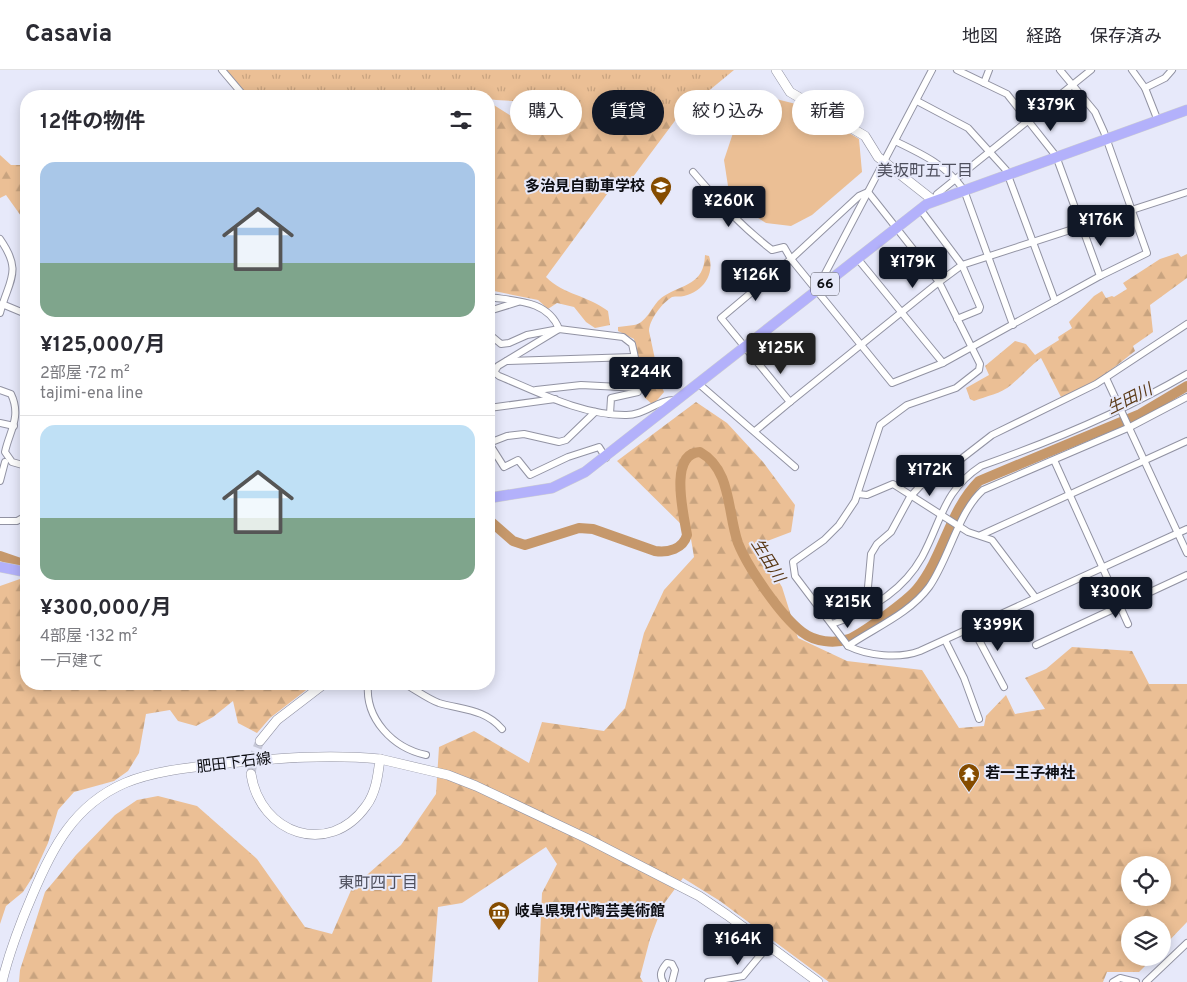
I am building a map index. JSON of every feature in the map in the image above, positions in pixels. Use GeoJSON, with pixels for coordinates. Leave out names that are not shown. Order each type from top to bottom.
{"type":"FeatureCollection","features":[{"type":"Feature","properties":{"kind":"main road"},"geometry":{"type":"LineString","coordinates":[[776,70],[790,92],[865,136],[884,163],[934,201]]}},
{"type":"Feature","properties":{"kind":"main road","name":"66"},"geometry":{"type":"LineString","coordinates":[[495,495],[552,488],[577,477],[606,458],[857,258],[920,209],[934,201],[1187,110]]}},
{"type":"Feature","properties":{"kind":"main road"},"geometry":{"type":"LineString","coordinates":[[0,566],[20,571]]}},
{"type":"Feature","properties":{"kind":"main road","name":"肥田下石線"},"geometry":{"type":"LineString","coordinates":[[260,740],[277,720],[316,690]]}},
{"type":"Feature","properties":{"kind":"main road","name":"肥田下石線"},"geometry":{"type":"LineString","coordinates":[[2,982],[22,918],[53,848],[78,815],[102,795],[126,782],[146,776],[218,765],[322,755],[380,759],[377,781],[367,806],[350,822],[326,834],[304,834],[278,823],[260,804],[253,788],[251,774]]}},
{"type":"Feature","properties":{"kind":"main road"},"geometry":{"type":"LineString","coordinates":[[380,759],[448,775],[476,786],[586,838],[698,896],[728,915],[818,982]]}},
{"type":"Feature","properties":{"kind":"street"},"geometry":{"type":"LineString","coordinates":[[222,70],[239,90]]}},
{"type":"Feature","properties":{"kind":"street"},"geometry":{"type":"LineString","coordinates":[[816,291],[932,70]]}},
{"type":"Feature","properties":{"kind":"street"},"geometry":{"type":"LineString","coordinates":[[957,70],[1007,94],[1056,156],[1100,276]]}},
{"type":"Feature","properties":{"kind":"street"},"geometry":{"type":"LineString","coordinates":[[984,82],[990,70]]}},
{"type":"Feature","properties":{"kind":"street"},"geometry":{"type":"LineString","coordinates":[[693,172],[738,222],[772,250],[784,246],[791,259],[816,291],[892,383],[943,363],[1100,276],[1147,253],[1107,140],[1094,112],[1060,70]]}},
{"type":"Feature","properties":{"kind":"street"},"geometry":{"type":"LineString","coordinates":[[934,201],[937,194],[1091,70]]}},
{"type":"Feature","properties":{"kind":"street"},"geometry":{"type":"LineString","coordinates":[[1132,70],[1145,88],[1158,121]]}},
{"type":"Feature","properties":{"kind":"street"},"geometry":{"type":"LineString","coordinates":[[1145,88],[1165,78],[1172,70]]}},
{"type":"Feature","properties":{"kind":"street"},"geometry":{"type":"LineString","coordinates":[[917,101],[968,128],[1009,174],[1055,302]]}},
{"type":"Feature","properties":{"kind":"street"},"geometry":{"type":"LineString","coordinates":[[895,141],[933,160],[956,179],[964,190],[1013,325]]}},
{"type":"Feature","properties":{"kind":"street"},"geometry":{"type":"LineString","coordinates":[[868,192],[939,282],[980,364],[979,370],[956,388],[907,405],[880,425],[870,451],[858,494],[839,526],[824,540],[797,557],[793,562],[796,576],[848,646],[872,653],[908,656],[1187,530]]}},
{"type":"Feature","properties":{"kind":"street"},"geometry":{"type":"LineString","coordinates":[[790,402],[721,318],[791,259],[859,196],[868,192]]}},
{"type":"Feature","properties":{"kind":"street"},"geometry":{"type":"LineString","coordinates":[[755,431],[962,265],[1033,240],[1187,192]]}},
{"type":"Feature","properties":{"kind":"street"},"geometry":{"type":"LineString","coordinates":[[920,209],[962,265],[980,307],[979,310],[957,319]]}},
{"type":"Feature","properties":{"kind":"street"},"geometry":{"type":"LineString","coordinates":[[0,239],[9,252],[13,267],[0,313]]}},
{"type":"Feature","properties":{"kind":"street"},"geometry":{"type":"LineString","coordinates":[[857,258],[943,363]]}},
{"type":"Feature","properties":{"kind":"street"},"geometry":{"type":"LineString","coordinates":[[495,298],[536,304],[555,320],[558,329]]}},
{"type":"Feature","properties":{"kind":"street"},"geometry":{"type":"LineString","coordinates":[[495,309],[519,301]]}},
{"type":"Feature","properties":{"kind":"street"},"geometry":{"type":"LineString","coordinates":[[2,304],[20,312]]}},
{"type":"Feature","properties":{"kind":"street"},"geometry":{"type":"LineString","coordinates":[[866,609],[872,554],[877,544],[891,532],[910,497],[930,478],[943,473],[992,435],[1106,378],[1187,324]]}},
{"type":"Feature","properties":{"kind":"street"},"geometry":{"type":"LineString","coordinates":[[495,370],[505,361],[558,329]]}},
{"type":"Feature","properties":{"kind":"street"},"geometry":{"type":"LineString","coordinates":[[495,339],[501,344],[509,343],[527,335],[558,329],[623,337],[632,344],[633,357],[640,378],[640,388],[638,392],[611,398],[610,414]]}},
{"type":"Feature","properties":{"kind":"street"},"geometry":{"type":"LineString","coordinates":[[505,361],[633,357]]}},
{"type":"Feature","properties":{"kind":"street"},"geometry":{"type":"LineString","coordinates":[[495,373],[556,399],[595,412],[626,416],[645,411],[667,400],[679,400]]}},
{"type":"Feature","properties":{"kind":"street"},"geometry":{"type":"LineString","coordinates":[[832,624],[866,609],[893,592],[908,577],[923,556],[940,515],[956,486],[981,466],[1093,423],[1150,395],[1187,374]]}},
{"type":"Feature","properties":{"kind":"street"},"geometry":{"type":"LineString","coordinates":[[1106,378],[1187,553]]}},
{"type":"Feature","properties":{"kind":"street"},"geometry":{"type":"LineString","coordinates":[[699,384],[796,467]]}},
{"type":"Feature","properties":{"kind":"street"},"geometry":{"type":"LineString","coordinates":[[534,390],[581,385],[640,388]]}},
{"type":"Feature","properties":{"kind":"street"},"geometry":{"type":"LineString","coordinates":[[0,390],[12,397],[15,409],[14,426],[5,452],[5,461],[0,481]]}},
{"type":"Feature","properties":{"kind":"street"},"geometry":{"type":"LineString","coordinates":[[848,646],[895,617],[927,590],[972,501],[983,490],[999,481],[1054,460],[1130,427],[1187,397]]}},
{"type":"Feature","properties":{"kind":"street"},"geometry":{"type":"LineString","coordinates":[[495,407],[556,399]]}},
{"type":"Feature","properties":{"kind":"street"},"geometry":{"type":"LineString","coordinates":[[495,444],[512,436],[524,434],[559,442],[566,440],[595,412]]}},
{"type":"Feature","properties":{"kind":"street"},"geometry":{"type":"LineString","coordinates":[[0,423],[14,426]]}},
{"type":"Feature","properties":{"kind":"street"},"geometry":{"type":"LineString","coordinates":[[981,536],[1187,441]]}},
{"type":"Feature","properties":{"kind":"street"},"geometry":{"type":"LineString","coordinates":[[495,454],[504,467],[518,460],[530,475],[568,457],[599,447],[606,458]]}},
{"type":"Feature","properties":{"kind":"street"},"geometry":{"type":"LineString","coordinates":[[1054,460],[1128,624]]}},
{"type":"Feature","properties":{"kind":"street"},"geometry":{"type":"LineString","coordinates":[[5,461],[20,465]]}},
{"type":"Feature","properties":{"kind":"street"},"geometry":{"type":"LineString","coordinates":[[858,494],[872,494],[890,484],[960,527],[992,540],[1035,597]]}},
{"type":"Feature","properties":{"kind":"street"},"geometry":{"type":"LineString","coordinates":[[0,521],[20,519]]}},
{"type":"Feature","properties":{"kind":"street"},"geometry":{"type":"LineString","coordinates":[[1036,645],[1187,575]]}},
{"type":"Feature","properties":{"kind":"street"},"geometry":{"type":"LineString","coordinates":[[972,627],[1004,687]]}},
{"type":"Feature","properties":{"kind":"street"},"geometry":{"type":"LineString","coordinates":[[945,640],[964,678],[979,719]]}},
{"type":"Feature","properties":{"kind":"street"},"geometry":{"type":"LineString","coordinates":[[369,690],[370,703],[381,728],[400,746],[415,753],[426,755]]}},
{"type":"Feature","properties":{"kind":"street"},"geometry":{"type":"LineString","coordinates":[[415,690],[436,702],[468,708],[494,720],[502,729]]}},
{"type":"Feature","properties":{"kind":"street"},"geometry":{"type":"LineString","coordinates":[[1146,982],[1187,944]]}},
{"type":"Feature","properties":{"kind":"street"},"geometry":{"type":"LineString","coordinates":[[708,982],[743,976],[768,946]]}},
{"type":"Feature","properties":{"kind":"street"},"geometry":{"type":"LineString","coordinates":[[663,982],[661,977],[662,969],[667,963],[672,964],[676,970],[672,982]]}},
{"type":"Feature","properties":{"kind":"street"},"geometry":{"type":"LineString","coordinates":[[1113,982],[1120,978],[1136,982]]}},
{"type":"Feature","properties":{"kind":"green space"},"geometry":{"type":"Polygon","coordinates":[[[226,70],[734,70],[710,90],[674,90],[674,108],[664,112],[664,90],[592,90],[592,106],[582,105],[582,90],[510,90],[510,101],[495,100],[495,90],[244,90],[226,70]]]}},
{"type":"Feature","properties":{"kind":"green space"},"geometry":{"type":"Polygon","coordinates":[[[424,83],[429,90],[415,90],[424,83]]]}},
{"type":"Feature","properties":{"kind":"green space"},"geometry":{"type":"Polygon","coordinates":[[[707,87],[704,90],[674,90],[674,122],[624,189],[613,186],[546,277],[560,288],[592,301],[608,311],[610,325],[595,328],[586,322],[574,307],[557,303],[548,309],[538,300],[495,291],[495,106],[510,115],[510,135],[582,135],[582,92],[592,91],[592,135],[664,135],[664,90],[626,90],[707,87]]]}},
{"type":"Feature","properties":{"kind":"green space"},"geometry":{"type":"Polygon","coordinates":[[[782,100],[792,103],[792,135],[852,135],[859,139],[862,172],[812,215],[791,226],[766,223],[741,207],[728,186],[724,160],[732,135],[782,135],[782,100]]]}},
{"type":"Feature","properties":{"kind":"green space"},"geometry":{"type":"Polygon","coordinates":[[[0,155],[11,165],[20,165],[20,215],[6,195],[0,198],[0,155]]]}},
{"type":"Feature","properties":{"kind":"green space"},"geometry":{"type":"Polygon","coordinates":[[[1178,253],[1181,257],[1187,254],[1187,278],[1150,305],[1153,332],[1133,346],[1135,351],[1097,381],[1061,397],[1041,358],[1003,391],[974,401],[970,399],[966,388],[989,375],[985,366],[1015,341],[1026,344],[1035,355],[1059,340],[1058,337],[1072,328],[1069,322],[1094,296],[1102,291],[1106,298],[1114,297],[1127,289],[1123,283],[1160,259],[1178,253]]]}},
{"type":"Feature","properties":{"kind":"green space"},"geometry":{"type":"Polygon","coordinates":[[[705,255],[709,256],[710,269],[709,276],[702,286],[691,294],[672,297],[660,307],[651,322],[649,331],[660,383],[664,392],[653,405],[644,397],[647,382],[639,364],[634,339],[618,331],[618,327],[643,321],[660,299],[697,278],[704,265],[705,255]]]}},
{"type":"Feature","properties":{"kind":"green space"},"geometry":{"type":"Polygon","coordinates":[[[696,402],[727,423],[763,462],[795,505],[791,532],[757,545],[782,587],[798,638],[847,661],[922,670],[959,728],[984,726],[986,716],[1006,695],[1015,714],[1045,709],[1025,678],[1046,669],[1072,647],[1132,651],[1149,684],[1187,684],[1187,922],[1171,939],[1171,916],[1121,916],[1121,966],[1145,966],[1139,972],[1107,972],[1103,982],[829,982],[720,901],[683,878],[663,905],[650,939],[640,977],[643,982],[538,982],[542,893],[557,864],[546,847],[462,903],[438,907],[432,982],[19,982],[20,970],[45,892],[76,855],[115,815],[137,800],[158,796],[197,806],[257,859],[305,927],[332,934],[352,888],[401,845],[436,794],[439,747],[474,731],[529,763],[542,722],[604,731],[625,708],[644,633],[664,590],[694,557],[690,533],[617,461],[696,402]]]}},
{"type":"Feature","properties":{"kind":"green space"},"geometry":{"type":"Polygon","coordinates":[[[20,579],[20,690],[306,690],[270,718],[257,733],[238,723],[233,701],[213,717],[196,726],[178,721],[170,710],[146,714],[139,753],[128,771],[114,781],[74,792],[58,810],[48,843],[32,878],[23,892],[6,906],[0,924],[0,586],[20,579]]]}},
{"type":"Feature","properties":{"kind":"waterway","name":"生田川"},"geometry":{"type":"LineString","coordinates":[[495,525],[513,541],[525,545],[579,528],[593,529],[655,551],[670,551],[679,547],[687,535],[680,487],[684,463],[690,455],[700,452],[718,469],[727,493],[738,543],[749,565],[775,603],[794,625],[807,635],[825,641],[843,641],[856,636],[874,624],[917,589],[934,562],[960,506],[979,481],[1140,414],[1187,386]]}},
{"type":"Feature","properties":{"kind":"waterway","name":"生田川"},"geometry":{"type":"LineString","coordinates":[[0,556],[20,563]]}},
{"type":"Feature","properties":{"kind":"tunnel"},"geometry":{"type":"LineString","coordinates":[[251,774],[254,756],[260,741]]}},
{"type":"Feature","properties":{"kind":"place","name":"多治見自動車学校"},"geometry":{"type":"Point","coordinates":[661,206]}},
{"type":"Feature","properties":{"kind":"place","name":"若一王子神社"},"geometry":{"type":"Point","coordinates":[969,793]}},
{"type":"Feature","properties":{"kind":"place","name":"岐阜県現代陶芸美術館"},"geometry":{"type":"Point","coordinates":[499,931]}},
{"type":"Feature","properties":{"kind":"district","name":"美坂町五丁目"},"geometry":{"type":"Point","coordinates":[925,172]}},
{"type":"Feature","properties":{"kind":"district","name":"東町四丁目"},"geometry":{"type":"Point","coordinates":[378,884]}}]}
